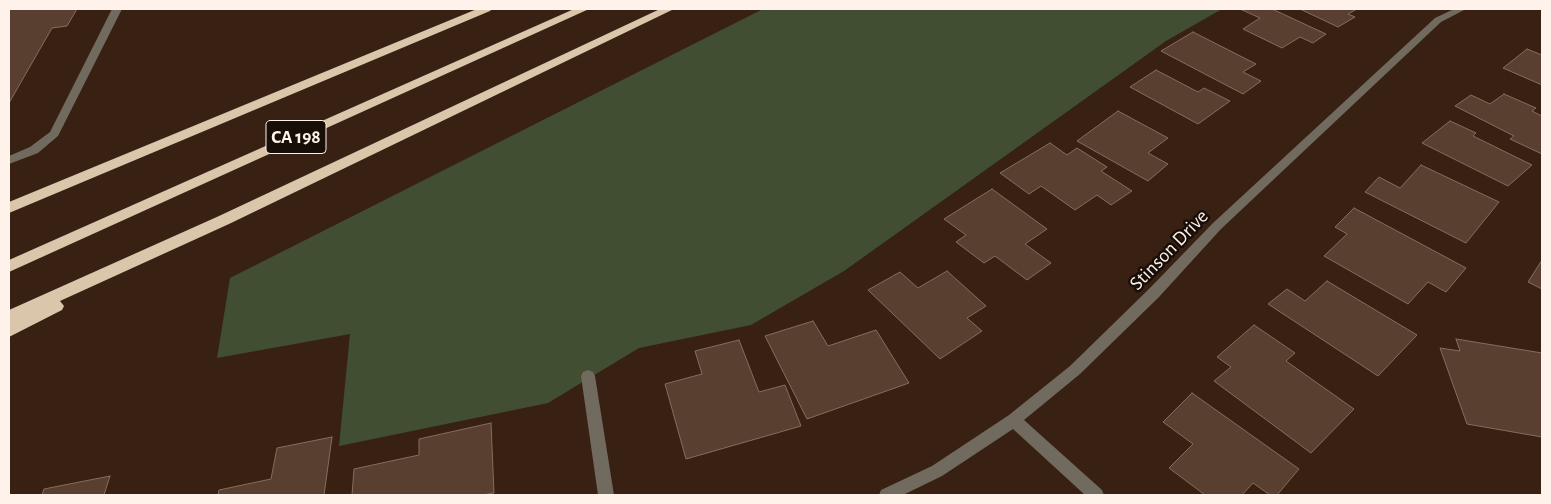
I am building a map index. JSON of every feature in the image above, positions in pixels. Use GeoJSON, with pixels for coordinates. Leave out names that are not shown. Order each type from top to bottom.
{"type":"FeatureCollection","features":[{"type":"Feature","properties":{"kind":"highway","name":"CA 198"},"geometry":{"type":"LineString","coordinates":[[9,208],[486,9]]}},
{"type":"Feature","properties":{"kind":"highway","name":"CA 198"},"geometry":{"type":"LineString","coordinates":[[9,266],[583,9]]}},
{"type":"Feature","properties":{"kind":"highway","name":"CA 198"},"geometry":{"type":"LineString","coordinates":[[9,317],[224,220],[668,9]]}},
{"type":"Feature","properties":{"kind":"highway"},"geometry":{"type":"LineString","coordinates":[[9,331],[224,220]]}},
{"type":"Feature","properties":{"kind":"street"},"geometry":{"type":"LineString","coordinates":[[9,160],[34,150],[54,134],[117,9]]}},
{"type":"Feature","properties":{"kind":"street","name":"Stinson Drive"},"geometry":{"type":"LineString","coordinates":[[887,495],[936,472],[1014,420],[1075,370],[1154,293],[1217,226],[1438,20],[1462,9]]}},
{"type":"Feature","properties":{"kind":"street"},"geometry":{"type":"LineString","coordinates":[[588,376],[606,495]]}},
{"type":"Feature","properties":{"kind":"street"},"geometry":{"type":"LineString","coordinates":[[1014,420],[1096,495]]}},
{"type":"Feature","properties":{"kind":"green space"},"geometry":{"type":"Polygon","coordinates":[[[763,9],[1222,9],[1166,41],[844,271],[751,325],[639,348],[548,403],[339,446],[350,334],[217,358],[230,278],[763,9]]]}},
{"type":"Feature","properties":{"kind":"building"},"geometry":{"type":"Polygon","coordinates":[[[9,9],[77,9],[67,26],[52,28],[9,103],[9,9]]]}},
{"type":"Feature","properties":{"kind":"building"},"geometry":{"type":"Polygon","coordinates":[[[1240,9],[1272,9],[1326,34],[1313,43],[1300,37],[1282,48],[1243,29],[1260,18],[1240,9]]]}},
{"type":"Feature","properties":{"kind":"building"},"geometry":{"type":"Polygon","coordinates":[[[1300,9],[1357,9],[1348,14],[1355,17],[1338,27],[1300,9]]]}},
{"type":"Feature","properties":{"kind":"building"},"geometry":{"type":"Polygon","coordinates":[[[1193,32],[1256,64],[1243,72],[1261,81],[1243,94],[1161,51],[1193,32]]]}},
{"type":"Feature","properties":{"kind":"building"},"geometry":{"type":"Polygon","coordinates":[[[1527,49],[1542,55],[1542,85],[1503,68],[1527,49]]]}},
{"type":"Feature","properties":{"kind":"building"},"geometry":{"type":"Polygon","coordinates":[[[1156,70],[1198,92],[1204,88],[1230,101],[1198,124],[1130,87],[1156,70]]]}},
{"type":"Feature","properties":{"kind":"building"},"geometry":{"type":"Polygon","coordinates":[[[1504,94],[1536,108],[1532,111],[1542,116],[1542,154],[1510,139],[1514,136],[1455,106],[1471,95],[1490,104],[1504,94]]]}},
{"type":"Feature","properties":{"kind":"building"},"geometry":{"type":"Polygon","coordinates":[[[1118,111],[1168,138],[1148,153],[1168,164],[1148,181],[1077,141],[1118,111]]]}},
{"type":"Feature","properties":{"kind":"building"},"geometry":{"type":"Polygon","coordinates":[[[1450,121],[1476,133],[1473,136],[1532,165],[1508,186],[1422,143],[1450,121]]]}},
{"type":"Feature","properties":{"kind":"building"},"geometry":{"type":"Polygon","coordinates":[[[1050,143],[1067,155],[1077,148],[1107,167],[1101,171],[1132,191],[1111,205],[1097,195],[1075,210],[1041,186],[1029,194],[1000,173],[1050,143]]]}},
{"type":"Feature","properties":{"kind":"building"},"geometry":{"type":"Polygon","coordinates":[[[1421,165],[1499,202],[1466,243],[1365,192],[1379,177],[1400,188],[1421,165]]]}},
{"type":"Feature","properties":{"kind":"building"},"geometry":{"type":"Polygon","coordinates":[[[992,189],[1047,229],[1025,244],[1051,263],[1027,280],[995,256],[984,263],[956,242],[966,235],[944,219],[992,189]]]}},
{"type":"Feature","properties":{"kind":"building"},"geometry":{"type":"Polygon","coordinates":[[[1354,208],[1466,268],[1446,292],[1428,282],[1408,304],[1324,256],[1347,234],[1335,227],[1354,208]]]}},
{"type":"Feature","properties":{"kind":"building"},"geometry":{"type":"Polygon","coordinates":[[[1542,260],[1542,289],[1528,282],[1542,260]]]}},
{"type":"Feature","properties":{"kind":"building"},"geometry":{"type":"Polygon","coordinates":[[[947,271],[986,306],[967,318],[982,331],[940,359],[868,290],[900,272],[918,288],[947,271]]]}},
{"type":"Feature","properties":{"kind":"building"},"geometry":{"type":"Polygon","coordinates":[[[1327,281],[1417,335],[1378,376],[1268,304],[1287,289],[1305,301],[1327,281]]]}},
{"type":"Feature","properties":{"kind":"building"},"geometry":{"type":"Polygon","coordinates":[[[813,321],[828,346],[876,330],[909,383],[807,419],[765,336],[813,321]]]}},
{"type":"Feature","properties":{"kind":"building"},"geometry":{"type":"Polygon","coordinates":[[[1254,325],[1295,353],[1286,361],[1354,409],[1311,453],[1214,381],[1231,367],[1217,357],[1254,325]]]}},
{"type":"Feature","properties":{"kind":"building"},"geometry":{"type":"Polygon","coordinates":[[[1456,339],[1542,353],[1542,437],[1467,424],[1440,348],[1460,351],[1456,339]]]}},
{"type":"Feature","properties":{"kind":"building"},"geometry":{"type":"Polygon","coordinates":[[[739,340],[759,392],[785,385],[801,426],[686,459],[665,384],[702,374],[695,351],[739,340]]]}},
{"type":"Feature","properties":{"kind":"building"},"geometry":{"type":"Polygon","coordinates":[[[1192,393],[1299,469],[1277,495],[1270,495],[1253,483],[1242,495],[1205,495],[1169,468],[1193,444],[1163,422],[1192,393]]]}},
{"type":"Feature","properties":{"kind":"building"},"geometry":{"type":"Polygon","coordinates":[[[491,423],[494,493],[482,495],[352,495],[354,469],[419,455],[419,439],[491,423]]]}},
{"type":"Feature","properties":{"kind":"building"},"geometry":{"type":"Polygon","coordinates":[[[332,437],[324,495],[218,495],[219,490],[271,479],[277,448],[332,437]]]}},
{"type":"Feature","properties":{"kind":"building"},"geometry":{"type":"Polygon","coordinates":[[[110,476],[104,495],[42,495],[44,489],[110,476]]]}}]}
